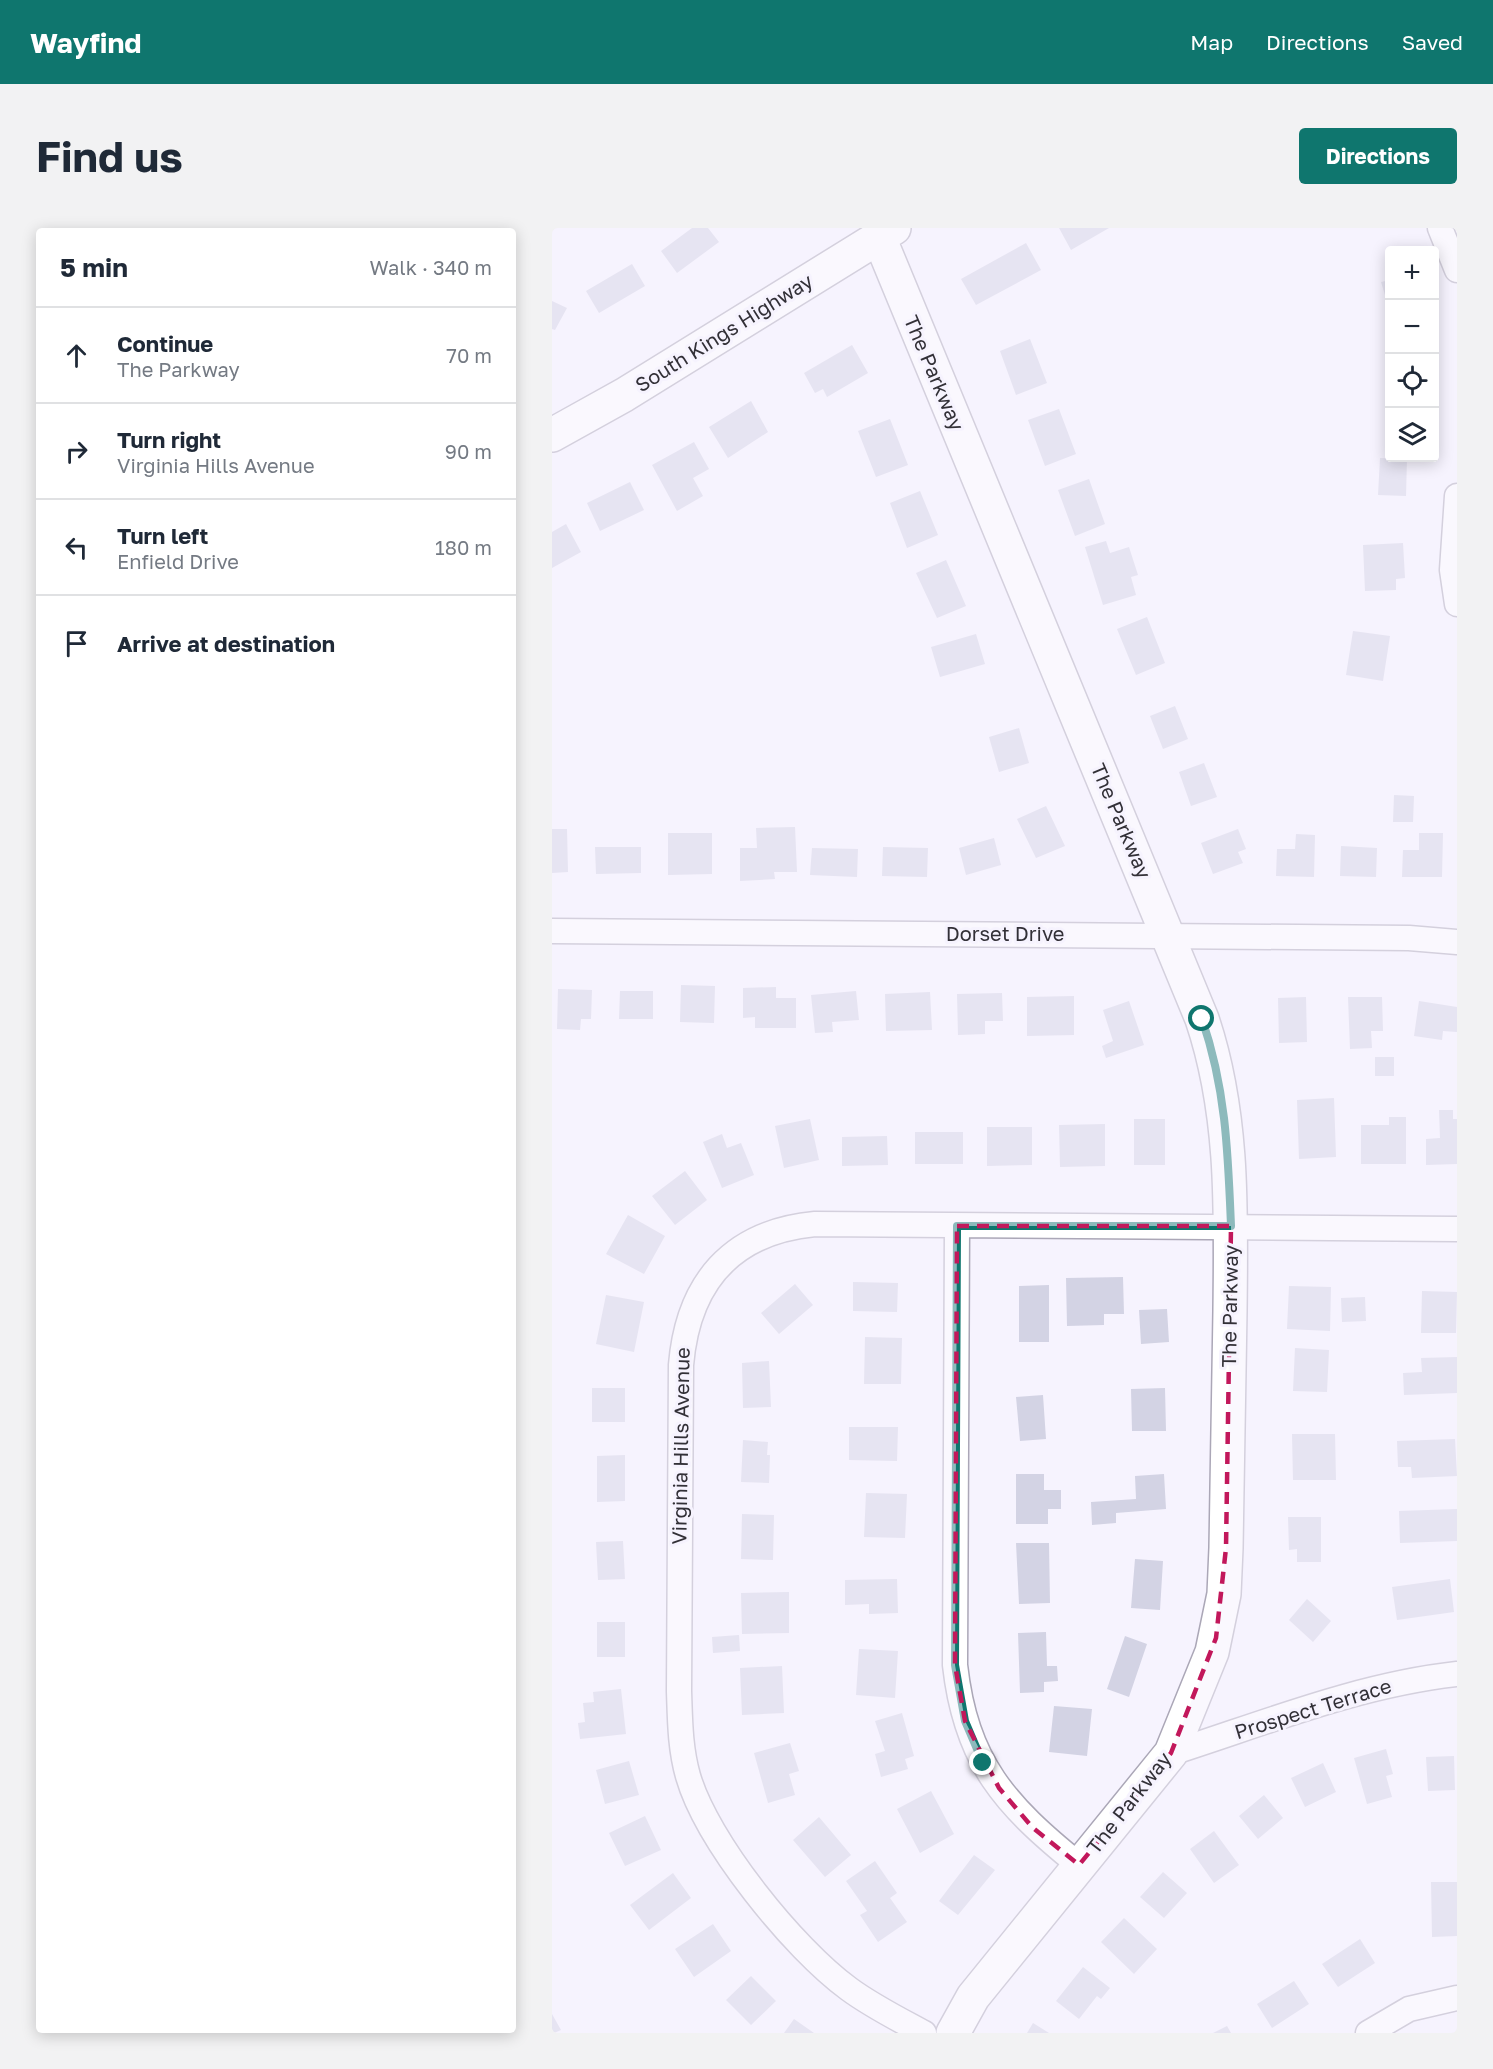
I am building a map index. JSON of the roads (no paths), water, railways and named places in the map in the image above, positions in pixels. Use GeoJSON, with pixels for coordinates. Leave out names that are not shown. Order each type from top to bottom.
{"type":"FeatureCollection","features":[{"type":"Feature","properties":{"kind":"street"},"geometry":{"type":"LineString","coordinates":[[1440,228],[1457,270]]}},
{"type":"Feature","properties":{"kind":"street","name":"South Kings Highway"},"geometry":{"type":"LineString","coordinates":[[552,435],[624,395],[883,231]]}},
{"type":"Feature","properties":{"kind":"street","name":"The Parkway"},"geometry":{"type":"LineString","coordinates":[[883,231],[1202,1019],[1220,1081],[1228,1135],[1231,1226],[1224,1594],[1212,1652],[1171,1753],[974,1997],[953,2033]]}},
{"type":"Feature","properties":{"kind":"street"},"geometry":{"type":"LineString","coordinates":[[1457,496],[1452,570],[1457,604]]}},
{"type":"Feature","properties":{"kind":"street","name":"Dorset Drive"},"geometry":{"type":"LineString","coordinates":[[552,931],[1409,938],[1457,942]]}},
{"type":"Feature","properties":{"kind":"street","name":"Virginia Hills Avenue"},"geometry":{"type":"LineString","coordinates":[[924,2033],[848,1988],[823,1968],[793,1937],[715,1836],[689,1779],[680,1737],[678,1690],[681,1365],[686,1326],[701,1290],[716,1270],[730,1257],[760,1237],[783,1229],[815,1224],[1457,1229]]}},
{"type":"Feature","properties":{"kind":"street"},"geometry":{"type":"LineString","coordinates":[[957,1226],[955,1665],[958,1696],[973,1744],[999,1788],[1032,1827],[1079,1865]]}},
{"type":"Feature","properties":{"kind":"street","name":"Prospect Terrace"},"geometry":{"type":"LineString","coordinates":[[1171,1753],[1345,1696],[1392,1684],[1457,1674]]}},
{"type":"Feature","properties":{"kind":"street"},"geometry":{"type":"LineString","coordinates":[[1368,2033],[1409,2009],[1457,1998]]}}]}
